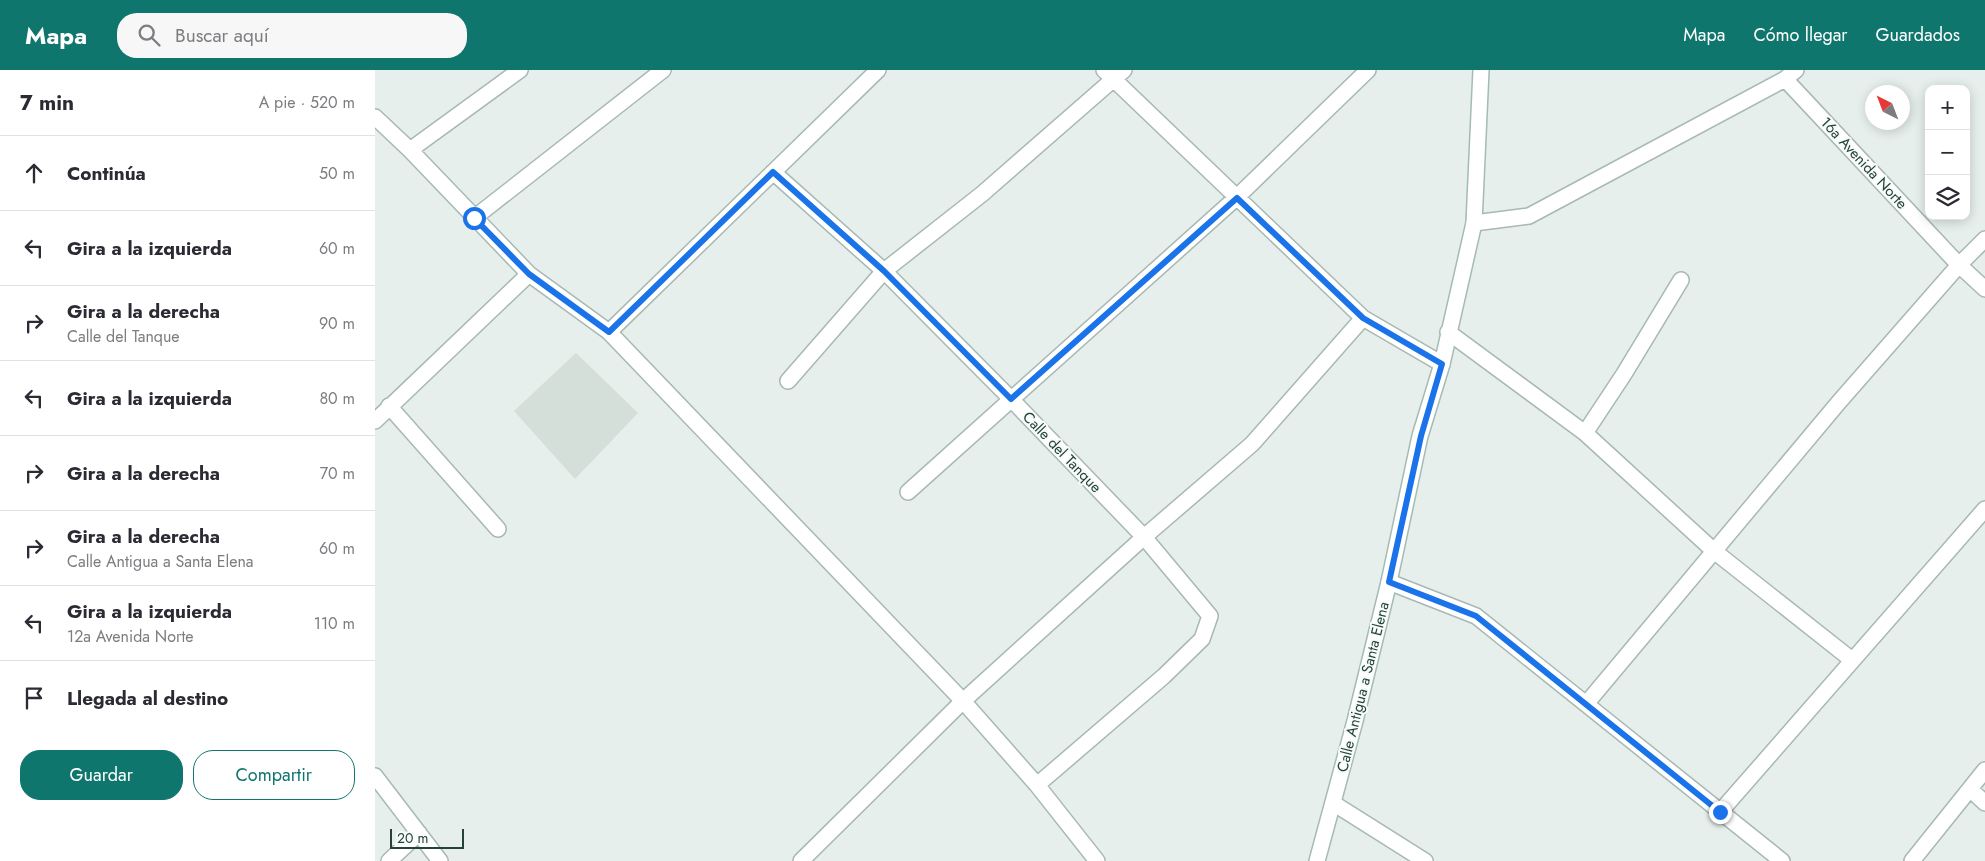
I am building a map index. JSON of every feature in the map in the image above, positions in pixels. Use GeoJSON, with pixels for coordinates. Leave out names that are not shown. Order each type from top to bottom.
{"type":"FeatureCollection","features":[{"type":"Feature","properties":{"kind":"street"},"geometry":{"type":"LineString","coordinates":[[410,150],[521,70]]}},
{"type":"Feature","properties":{"kind":"street"},"geometry":{"type":"LineString","coordinates":[[474,218],[663,70]]}},
{"type":"Feature","properties":{"kind":"street"},"geometry":{"type":"LineString","coordinates":[[609,332],[878,70]]}},
{"type":"Feature","properties":{"kind":"street"},"geometry":{"type":"LineString","coordinates":[[908,492],[1237,198],[1368,70]]}},
{"type":"Feature","properties":{"kind":"street","name":"Calle Antigua a Santa Elena"},"geometry":{"type":"LineString","coordinates":[[1317,861],[1389,582],[1421,436],[1442,364],[1474,222],[1481,70]]}},
{"type":"Feature","properties":{"kind":"street"},"geometry":{"type":"LineString","coordinates":[[787,381],[884,271],[982,194],[1114,73],[1237,198],[1363,318],[1442,364]]}},
{"type":"Feature","properties":{"kind":"street"},"geometry":{"type":"LineString","coordinates":[[1474,222],[1529,216],[1790,74]]}},
{"type":"Feature","properties":{"kind":"street","name":"16a Avenida Norte"},"geometry":{"type":"LineString","coordinates":[[1790,74],[1959,265],[1985,289]]}},
{"type":"Feature","properties":{"kind":"street"},"geometry":{"type":"LineString","coordinates":[[375,117],[410,150],[529,274],[609,332],[963,701],[1037,785],[1097,861]]}},
{"type":"Feature","properties":{"kind":"street","name":"Calle del Tanque"},"geometry":{"type":"LineString","coordinates":[[773,172],[884,271],[1011,399],[1144,537],[1210,616],[1202,639],[1164,676],[1037,785]]}},
{"type":"Feature","properties":{"kind":"street"},"geometry":{"type":"LineString","coordinates":[[1586,704],[1839,402],[1959,265],[1985,239]]}},
{"type":"Feature","properties":{"kind":"street"},"geometry":{"type":"LineString","coordinates":[[375,421],[529,274]]}},
{"type":"Feature","properties":{"kind":"street"},"geometry":{"type":"LineString","coordinates":[[1585,432],[1625,374],[1681,280]]}},
{"type":"Feature","properties":{"kind":"street"},"geometry":{"type":"LineString","coordinates":[[801,861],[963,701],[1144,537],[1252,444],[1363,318]]}},
{"type":"Feature","properties":{"kind":"street"},"geometry":{"type":"LineString","coordinates":[[1448,332],[1585,432],[1714,551],[1851,660]]}},
{"type":"Feature","properties":{"kind":"street"},"geometry":{"type":"LineString","coordinates":[[389,406],[498,529]]}},
{"type":"Feature","properties":{"kind":"street"},"geometry":{"type":"LineString","coordinates":[[1720,812],[1985,508]]}},
{"type":"Feature","properties":{"kind":"street"},"geometry":{"type":"LineString","coordinates":[[1389,582],[1476,616],[1782,861]]}},
{"type":"Feature","properties":{"kind":"street"},"geometry":{"type":"LineString","coordinates":[[1912,861],[1985,770]]}},
{"type":"Feature","properties":{"kind":"street"},"geometry":{"type":"LineString","coordinates":[[375,776],[440,861]]}},
{"type":"Feature","properties":{"kind":"street"},"geometry":{"type":"LineString","coordinates":[[1969,790],[1985,803]]}},
{"type":"Feature","properties":{"kind":"street"},"geometry":{"type":"LineString","coordinates":[[1333,803],[1425,861]]}},
{"type":"Feature","properties":{"kind":"street"},"geometry":{"type":"LineString","coordinates":[[389,861],[419,833]]}},
{"type":"Feature","properties":{"kind":"shaded area"},"geometry":{"type":"Polygon","coordinates":[[[576,353],[638,413],[575,479],[514,411],[576,353]]]}},
{"type":"Feature","properties":{"kind":"route"},"geometry":{"type":"LineString","coordinates":[[474,218],[529,274],[609,332],[773,172],[884,271],[1011,399],[1237,198],[1363,318],[1442,364],[1421,436],[1389,582],[1476,616],[1720,812]]}}]}
